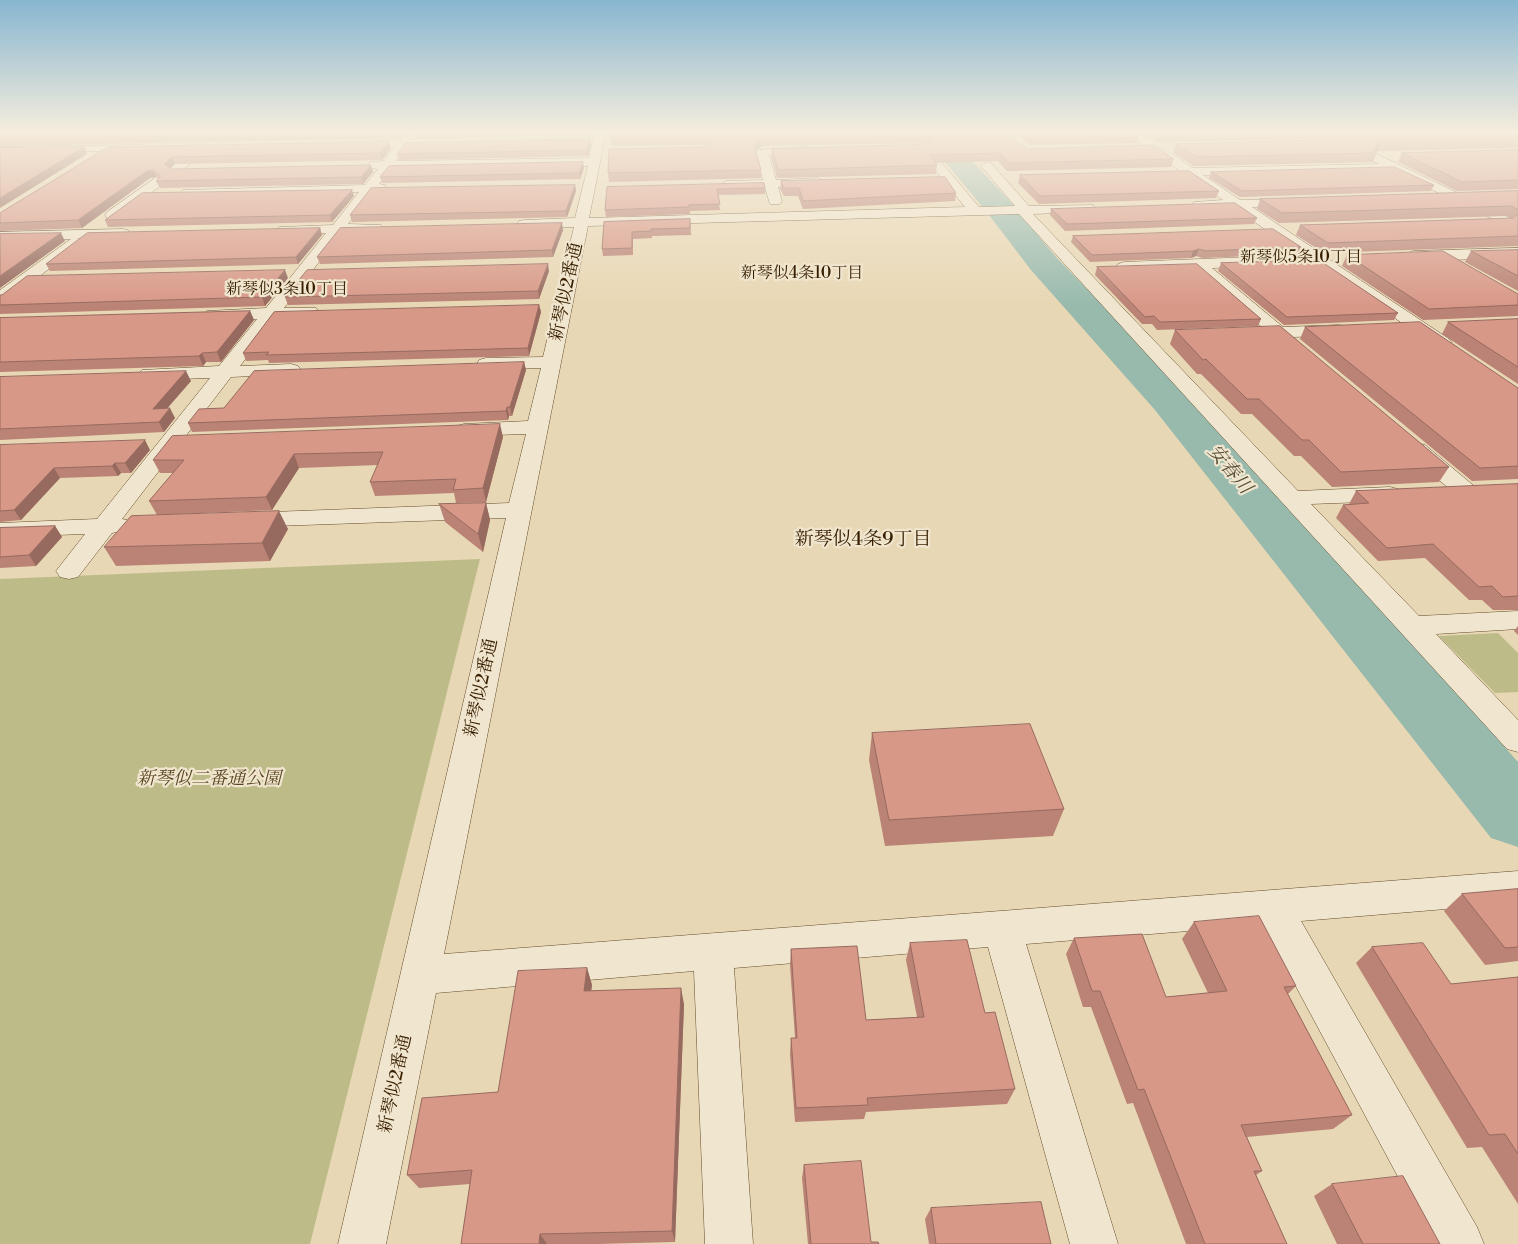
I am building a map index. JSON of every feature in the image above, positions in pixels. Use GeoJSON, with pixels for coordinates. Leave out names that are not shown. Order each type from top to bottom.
{"type":"FeatureCollection","features":[{"type":"Feature","properties":{"kind":"street"},"geometry":{"type":"LineString","coordinates":[[0,298],[147,190]]}},
{"type":"Feature","properties":{"kind":"street"},"geometry":{"type":"LineString","coordinates":[[142,194],[285,190]]}},
{"type":"Feature","properties":{"kind":"street"},"geometry":{"type":"LineString","coordinates":[[69,571],[366,190]]}},
{"type":"Feature","properties":{"kind":"street","name":"新琴似2番通"},"geometry":{"type":"LineString","coordinates":[[362,1244],[552,362],[554,306],[563,264],[582,223],[589,190]]}},
{"type":"Feature","properties":{"kind":"street"},"geometry":{"type":"LineString","coordinates":[[772,190],[779,217]]}},
{"type":"Feature","properties":{"kind":"street"},"geometry":{"type":"LineString","coordinates":[[959,190],[976,212]]}},
{"type":"Feature","properties":{"kind":"street"},"geometry":{"type":"LineString","coordinates":[[1009,190],[1020,210],[1055,237],[1077,269],[1150,338],[1292,498],[1518,740]]}},
{"type":"Feature","properties":{"kind":"street"},"geometry":{"type":"LineString","coordinates":[[1217,190],[1457,353]]}},
{"type":"Feature","properties":{"kind":"street"},"geometry":{"type":"LineString","coordinates":[[1442,190],[1513,225]]}},
{"type":"Feature","properties":{"kind":"street"},"geometry":{"type":"LineString","coordinates":[[1424,198],[1484,196]]}},
{"type":"Feature","properties":{"kind":"street"},"geometry":{"type":"LineString","coordinates":[[1188,205],[1306,202]]}},
{"type":"Feature","properties":{"kind":"street"},"geometry":{"type":"LineString","coordinates":[[505,225],[1100,208]]}},
{"type":"Feature","properties":{"kind":"street"},"geometry":{"type":"LineString","coordinates":[[1482,223],[1513,225]]}},
{"type":"Feature","properties":{"kind":"street"},"geometry":{"type":"LineString","coordinates":[[270,230],[387,227]]}},
{"type":"Feature","properties":{"kind":"street"},"geometry":{"type":"LineString","coordinates":[[1246,230],[1303,229]]}},
{"type":"Feature","properties":{"kind":"street"},"geometry":{"type":"LineString","coordinates":[[0,236],[135,233]]}},
{"type":"Feature","properties":{"kind":"street"},"geometry":{"type":"LineString","coordinates":[[1402,256],[1518,253]]}},
{"type":"Feature","properties":{"kind":"street"},"geometry":{"type":"LineString","coordinates":[[1439,255],[1463,269]]}},
{"type":"Feature","properties":{"kind":"street"},"geometry":{"type":"LineString","coordinates":[[1077,269],[1345,258]]}},
{"type":"Feature","properties":{"kind":"street"},"geometry":{"type":"LineString","coordinates":[[1196,263],[1301,352]]}},
{"type":"Feature","properties":{"kind":"street"},"geometry":{"type":"LineString","coordinates":[[284,271],[324,270]]}},
{"type":"Feature","properties":{"kind":"street"},"geometry":{"type":"LineString","coordinates":[[27,278],[57,277]]}},
{"type":"Feature","properties":{"kind":"street"},"geometry":{"type":"LineString","coordinates":[[193,315],[329,312]]}},
{"type":"Feature","properties":{"kind":"street"},"geometry":{"type":"LineString","coordinates":[[1389,328],[1448,326]]}},
{"type":"Feature","properties":{"kind":"street"},"geometry":{"type":"LineString","coordinates":[[1230,334],[1359,329]]}},
{"type":"Feature","properties":{"kind":"street"},"geometry":{"type":"LineString","coordinates":[[473,364],[552,362]]}},
{"type":"Feature","properties":{"kind":"street"},"geometry":{"type":"LineString","coordinates":[[127,375],[305,369]]}},
{"type":"Feature","properties":{"kind":"street"},"geometry":{"type":"LineString","coordinates":[[448,430],[538,427]]}},
{"type":"Feature","properties":{"kind":"street"},"geometry":{"type":"LineString","coordinates":[[142,442],[200,440]]}},
{"type":"Feature","properties":{"kind":"street"},"geometry":{"type":"LineString","coordinates":[[1406,440],[1474,491],[1437,492]]}},
{"type":"Feature","properties":{"kind":"street"},"geometry":{"type":"LineString","coordinates":[[1292,498],[1408,493]]}},
{"type":"Feature","properties":{"kind":"street"},"geometry":{"type":"LineString","coordinates":[[224,521],[520,510]]}},
{"type":"Feature","properties":{"kind":"street"},"geometry":{"type":"LineString","coordinates":[[0,530],[135,524]]}},
{"type":"Feature","properties":{"kind":"street"},"geometry":{"type":"LineString","coordinates":[[1412,626],[1518,620]]}},
{"type":"Feature","properties":{"kind":"street"},"geometry":{"type":"LineString","coordinates":[[419,975],[1518,887]]}},
{"type":"Feature","properties":{"kind":"street"},"geometry":{"type":"LineString","coordinates":[[1273,907],[1460,1244]]}},
{"type":"Feature","properties":{"kind":"street"},"geometry":{"type":"LineString","coordinates":[[1002,929],[1094,1244]]}},
{"type":"Feature","properties":{"kind":"street"},"geometry":{"type":"LineString","coordinates":[[713,951],[728,1244]]}},
{"type":"Feature","properties":{"kind":"green space","name":"新琴似二番通公園"},"geometry":{"type":"Polygon","coordinates":[[[480,559],[310,1244],[0,1244],[0,579],[480,559]]]}},
{"type":"Feature","properties":{"kind":"green space"},"geometry":{"type":"Polygon","coordinates":[[[1498,633],[1518,653],[1518,692],[1495,693],[1439,636],[1498,633]]]}},
{"type":"Feature","properties":{"kind":"building"},"geometry":{"type":"Polygon","coordinates":[[[0,190],[13,190],[0,198],[0,190]]]}},
{"type":"Feature","properties":{"kind":"building"},"geometry":{"type":"Polygon","coordinates":[[[38,190],[120,190],[78,220],[0,223],[0,213],[38,190]]]}},
{"type":"Feature","properties":{"kind":"building"},"geometry":{"type":"Polygon","coordinates":[[[352,190],[330,215],[105,220],[142,193],[352,190]]]}},
{"type":"Feature","properties":{"kind":"building"},"geometry":{"type":"Polygon","coordinates":[[[369,190],[573,190],[566,211],[350,215],[369,190]]]}},
{"type":"Feature","properties":{"kind":"building"},"geometry":{"type":"Polygon","coordinates":[[[607,190],[717,190],[720,204],[689,205],[689,207],[605,210],[607,190]]]}},
{"type":"Feature","properties":{"kind":"building"},"geometry":{"type":"Polygon","coordinates":[[[800,190],[954,190],[956,193],[803,201],[800,190]]]}},
{"type":"Feature","properties":{"kind":"building"},"geometry":{"type":"Polygon","coordinates":[[[1034,190],[1219,191],[1040,196],[1034,190]]]}},
{"type":"Feature","properties":{"kind":"building"},"geometry":{"type":"Polygon","coordinates":[[[1518,191],[1518,210],[1512,206],[1282,213],[1260,199],[1518,191]]]}},
{"type":"Feature","properties":{"kind":"building"},"geometry":{"type":"Polygon","coordinates":[[[1235,203],[1257,218],[1067,224],[1051,209],[1235,203]]]}},
{"type":"Feature","properties":{"kind":"building"},"geometry":{"type":"Polygon","coordinates":[[[1518,214],[1518,236],[1328,243],[1300,225],[1513,218],[1518,214]]]}},
{"type":"Feature","properties":{"kind":"building"},"geometry":{"type":"Polygon","coordinates":[[[690,219],[690,228],[651,229],[651,231],[632,232],[632,248],[602,249],[604,222],[690,219]]]}},
{"type":"Feature","properties":{"kind":"building"},"geometry":{"type":"Polygon","coordinates":[[[562,223],[552,250],[317,257],[340,228],[562,223]]]}},
{"type":"Feature","properties":{"kind":"building"},"geometry":{"type":"Polygon","coordinates":[[[320,228],[296,257],[46,264],[87,233],[320,228]]]}},
{"type":"Feature","properties":{"kind":"building"},"geometry":{"type":"Polygon","coordinates":[[[1273,229],[1301,247],[1206,251],[1199,249],[1193,251],[1092,255],[1073,236],[1273,229]]]}},
{"type":"Feature","properties":{"kind":"building"},"geometry":{"type":"Polygon","coordinates":[[[61,233],[0,276],[0,234],[61,233]]]}},
{"type":"Feature","properties":{"kind":"building"},"geometry":{"type":"Polygon","coordinates":[[[1518,250],[1518,276],[1471,251],[1518,250]]]}},
{"type":"Feature","properties":{"kind":"building"},"geometry":{"type":"Polygon","coordinates":[[[1443,251],[1518,294],[1518,305],[1429,309],[1347,255],[1443,251]]]}},
{"type":"Feature","properties":{"kind":"building"},"geometry":{"type":"Polygon","coordinates":[[[1319,260],[1398,313],[1287,317],[1221,263],[1319,260]]]}},
{"type":"Feature","properties":{"kind":"building"},"geometry":{"type":"Polygon","coordinates":[[[548,264],[538,291],[285,297],[307,270],[548,264]]]}},
{"type":"Feature","properties":{"kind":"building"},"geometry":{"type":"Polygon","coordinates":[[[1197,264],[1261,319],[1160,322],[1154,316],[1145,317],[1097,267],[1197,264]]]}},
{"type":"Feature","properties":{"kind":"building"},"geometry":{"type":"Polygon","coordinates":[[[285,270],[262,297],[0,305],[0,295],[27,276],[285,270]]]}},
{"type":"Feature","properties":{"kind":"building"},"geometry":{"type":"Polygon","coordinates":[[[539,305],[528,348],[266,355],[269,352],[243,353],[274,312],[539,305]]]}},
{"type":"Feature","properties":{"kind":"building"},"geometry":{"type":"Polygon","coordinates":[[[250,311],[217,352],[202,353],[199,356],[0,362],[0,318],[250,311]]]}},
{"type":"Feature","properties":{"kind":"building"},"geometry":{"type":"Polygon","coordinates":[[[1518,319],[1518,367],[1448,322],[1518,319]]]}},
{"type":"Feature","properties":{"kind":"building"},"geometry":{"type":"Polygon","coordinates":[[[1420,322],[1518,388],[1518,466],[1480,468],[1305,327],[1420,322]]]}},
{"type":"Feature","properties":{"kind":"building"},"geometry":{"type":"Polygon","coordinates":[[[1280,326],[1449,467],[1341,472],[1309,440],[1302,440],[1259,399],[1247,399],[1206,359],[1203,360],[1175,330],[1280,326]]]}},
{"type":"Feature","properties":{"kind":"building"},"geometry":{"type":"Polygon","coordinates":[[[524,362],[510,407],[507,407],[506,411],[188,423],[199,409],[224,408],[254,371],[524,362]]]}},
{"type":"Feature","properties":{"kind":"building"},"geometry":{"type":"Polygon","coordinates":[[[186,371],[153,409],[170,408],[159,422],[0,429],[0,377],[186,371]]]}},
{"type":"Feature","properties":{"kind":"building"},"geometry":{"type":"Polygon","coordinates":[[[500,424],[483,488],[453,490],[456,479],[370,482],[383,452],[294,454],[266,497],[149,501],[184,460],[153,460],[172,436],[500,424]]]}},
{"type":"Feature","properties":{"kind":"building"},"geometry":{"type":"Polygon","coordinates":[[[145,440],[125,463],[115,463],[112,466],[54,468],[14,510],[0,511],[0,445],[145,440]]]}},
{"type":"Feature","properties":{"kind":"building"},"geometry":{"type":"Polygon","coordinates":[[[1518,484],[1518,596],[1503,597],[1492,586],[1479,587],[1433,544],[1387,548],[1343,505],[1369,503],[1356,491],[1518,484]]]}},
{"type":"Feature","properties":{"kind":"building"},"geometry":{"type":"Polygon","coordinates":[[[486,503],[478,534],[439,504],[486,503]]]}},
{"type":"Feature","properties":{"kind":"building"},"geometry":{"type":"Polygon","coordinates":[[[279,511],[262,543],[104,547],[131,516],[279,511]]]}},
{"type":"Feature","properties":{"kind":"building"},"geometry":{"type":"Polygon","coordinates":[[[55,526],[29,555],[0,557],[0,528],[55,526]]]}},
{"type":"Feature","properties":{"kind":"building"},"geometry":{"type":"Polygon","coordinates":[[[1030,724],[1064,809],[889,820],[872,733],[1030,724]]]}},
{"type":"Feature","properties":{"kind":"building"},"geometry":{"type":"Polygon","coordinates":[[[1518,889],[1518,947],[1505,948],[1462,894],[1518,889]]]}},
{"type":"Feature","properties":{"kind":"building"},"geometry":{"type":"Polygon","coordinates":[[[1259,916],[1296,986],[1284,987],[1352,1115],[1241,1125],[1262,1171],[1254,1171],[1287,1244],[1205,1244],[1144,1089],[1138,1090],[1100,991],[1092,991],[1074,938],[1142,934],[1166,997],[1227,991],[1194,922],[1259,916]]]}},
{"type":"Feature","properties":{"kind":"building"},"geometry":{"type":"Polygon","coordinates":[[[967,940],[985,1013],[995,1012],[1015,1089],[867,1098],[868,1105],[796,1108],[791,1038],[797,1038],[791,949],[857,946],[866,1020],[924,1017],[910,943],[967,940]]]}},
{"type":"Feature","properties":{"kind":"building"},"geometry":{"type":"Polygon","coordinates":[[[1423,943],[1451,984],[1518,977],[1518,1154],[1505,1134],[1489,1135],[1372,947],[1423,943]]]}},
{"type":"Feature","properties":{"kind":"building"},"geometry":{"type":"Polygon","coordinates":[[[587,968],[584,991],[681,988],[672,1231],[540,1234],[539,1244],[461,1244],[472,1170],[407,1175],[422,1098],[498,1092],[518,971],[587,968]]]}},
{"type":"Feature","properties":{"kind":"building"},"geometry":{"type":"Polygon","coordinates":[[[861,1161],[871,1242],[878,1242],[879,1244],[811,1244],[804,1165],[861,1161]]]}},
{"type":"Feature","properties":{"kind":"building"},"geometry":{"type":"Polygon","coordinates":[[[1403,1176],[1440,1244],[1363,1244],[1332,1184],[1403,1176]]]}},
{"type":"Feature","properties":{"kind":"building"},"geometry":{"type":"Polygon","coordinates":[[[1041,1202],[1051,1244],[936,1244],[931,1208],[1041,1202]]]}},
{"type":"Feature","properties":{"kind":"waterway","name":"安春川"},"geometry":{"type":"LineString","coordinates":[[984,190],[1043,263],[1171,401],[1518,815]]}},
{"type":"Feature","properties":{"kind":"district","name":"新琴似5条10丁目"},"geometry":{"type":"Point","coordinates":[1301,258]}},
{"type":"Feature","properties":{"kind":"district","name":"新琴似4条10丁目"},"geometry":{"type":"Point","coordinates":[802,274]}},
{"type":"Feature","properties":{"kind":"district","name":"新琴似3条10丁目"},"geometry":{"type":"Point","coordinates":[287,290]}},
{"type":"Feature","properties":{"kind":"district","name":"新琴似4条9丁目"},"geometry":{"type":"Point","coordinates":[863,540]}}]}
